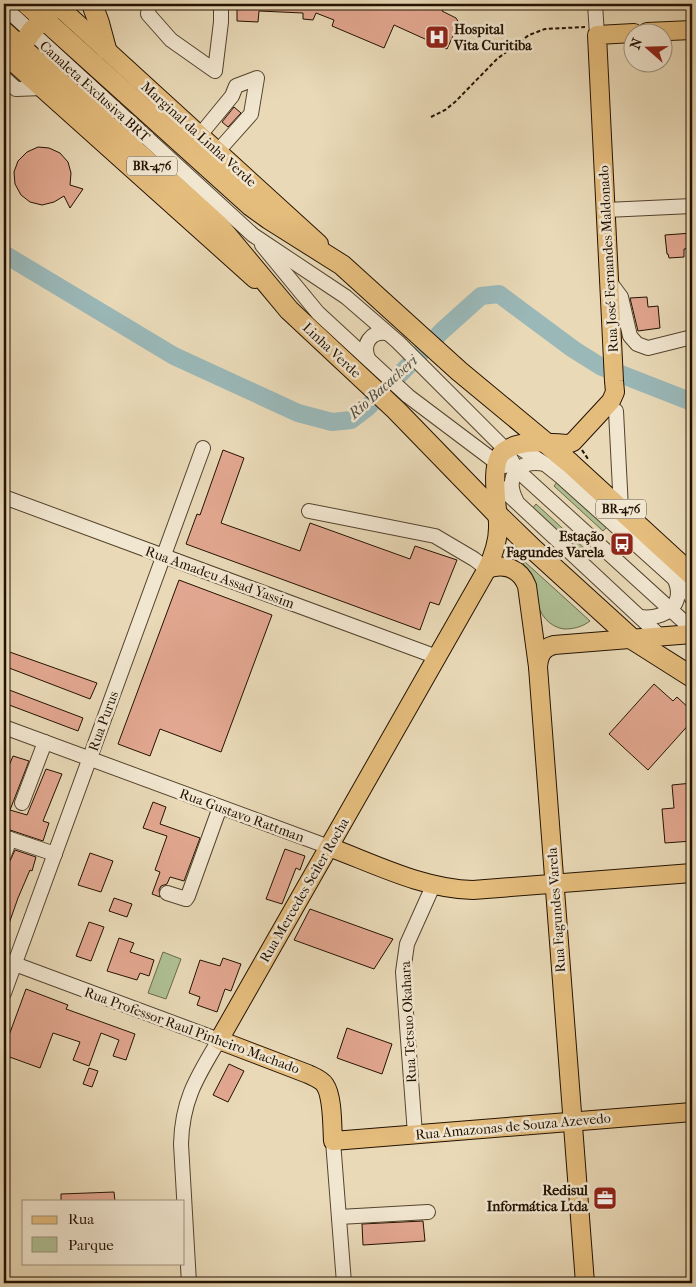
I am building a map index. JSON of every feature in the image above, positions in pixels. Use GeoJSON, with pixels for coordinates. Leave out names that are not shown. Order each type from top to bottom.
{"type":"FeatureCollection","features":[{"type":"Feature","properties":{"kind":"highway","name":"Linha Verde"},"geometry":{"type":"LineString","coordinates":[[17,51],[26,4]]}},
{"type":"Feature","properties":{"kind":"highway"},"geometry":{"type":"LineString","coordinates":[[17,51],[56,4]]}},
{"type":"Feature","properties":{"kind":"highway"},"geometry":{"type":"LineString","coordinates":[[92,4],[106,49]]}},
{"type":"Feature","properties":{"kind":"highway","name":"Linha Verde"},"geometry":{"type":"LineString","coordinates":[[4,32],[17,51],[219,226],[289,310],[369,368],[402,403],[498,515],[632,639],[692,677]]}},
{"type":"Feature","properties":{"kind":"highway","name":"Linha Verde"},"geometry":{"type":"LineString","coordinates":[[17,51],[251,206],[269,220],[342,265],[469,380],[548,443],[621,509],[684,577]]}},
{"type":"Feature","properties":{"kind":"main road","name":"Marginal da Linha Verde"},"geometry":{"type":"LineString","coordinates":[[56,4],[342,265]]}},
{"type":"Feature","properties":{"kind":"main road"},"geometry":{"type":"LineString","coordinates":[[674,31],[692,30]]}},
{"type":"Feature","properties":{"kind":"main road"},"geometry":{"type":"LineString","coordinates":[[597,35],[624,34]]}},
{"type":"Feature","properties":{"kind":"main road","name":"Rua José Fernandes Maldonado"},"geometry":{"type":"LineString","coordinates":[[507,453],[535,443],[568,444],[577,439],[611,401],[615,392],[597,35]]}},
{"type":"Feature","properties":{"kind":"main road"},"geometry":{"type":"LineString","coordinates":[[17,51],[42,88],[289,310]]}},
{"type":"Feature","properties":{"kind":"main road","name":"Rua Mercedes Seiler Rocha"},"geometry":{"type":"LineString","coordinates":[[219,1040],[487,569],[497,542],[496,482],[507,453]]}},
{"type":"Feature","properties":{"kind":"main road","name":"Rua Fagundes Varela"},"geometry":{"type":"LineString","coordinates":[[487,569],[504,566],[516,570],[524,578],[538,666],[585,1283]]}},
{"type":"Feature","properties":{"kind":"main road"},"geometry":{"type":"LineString","coordinates":[[538,666],[541,654],[548,647],[692,634]]}},
{"type":"Feature","properties":{"kind":"main road","name":"Rua Gustavo Rattman"},"geometry":{"type":"LineString","coordinates":[[329,847],[433,886],[447,889],[473,890],[692,873]]}},
{"type":"Feature","properties":{"kind":"main road","name":"Rua Professor Raul Pinheiro Machado"},"geometry":{"type":"LineString","coordinates":[[219,1040],[319,1079],[324,1084],[329,1097],[333,1141]]}},
{"type":"Feature","properties":{"kind":"main road","name":"Rua Amazonas de Souza Azevedo"},"geometry":{"type":"LineString","coordinates":[[333,1141],[692,1112]]}},
{"type":"Feature","properties":{"kind":"street"},"geometry":{"type":"LineString","coordinates":[[149,4],[148,14],[171,40],[215,71],[221,22],[221,4]]}},
{"type":"Feature","properties":{"kind":"street"},"geometry":{"type":"LineString","coordinates":[[595,4],[597,35]]}},
{"type":"Feature","properties":{"kind":"street","name":"Canaleta Exclusiva BRT"},"geometry":{"type":"LineString","coordinates":[[4,7],[17,51],[253,235],[346,297],[398,342],[430,373],[507,453],[516,470],[692,629]]}},
{"type":"Feature","properties":{"kind":"street"},"geometry":{"type":"LineString","coordinates":[[200,135],[234,91],[257,78],[251,114],[218,151]]}},
{"type":"Feature","properties":{"kind":"street"},"geometry":{"type":"LineString","coordinates":[[234,91],[251,114]]}},
{"type":"Feature","properties":{"kind":"street"},"geometry":{"type":"LineString","coordinates":[[606,210],[692,206]]}},
{"type":"Feature","properties":{"kind":"street","name":"Canaleta Exclusiva BRT"},"geometry":{"type":"LineString","coordinates":[[253,235],[309,304],[369,368]]}},
{"type":"Feature","properties":{"kind":"street"},"geometry":{"type":"LineString","coordinates":[[609,281],[621,297],[630,336],[637,344],[648,348],[692,337]]}},
{"type":"Feature","properties":{"kind":"street"},"geometry":{"type":"LineString","coordinates":[[369,368],[365,348],[368,339],[376,333],[386,333]]}},
{"type":"Feature","properties":{"kind":"street","name":"Canaleta Exclusiva BRT"},"geometry":{"type":"LineString","coordinates":[[402,403],[507,453],[545,464],[684,577],[692,598]]}},
{"type":"Feature","properties":{"kind":"street"},"geometry":{"type":"LineString","coordinates":[[616,410],[621,509]]}},
{"type":"Feature","properties":{"kind":"street","name":"Rua Purus"},"geometry":{"type":"LineString","coordinates":[[4,993],[9,962],[55,854],[203,448]]}},
{"type":"Feature","properties":{"kind":"street"},"geometry":{"type":"LineString","coordinates":[[516,501],[511,491],[511,480],[516,470],[525,464],[535,462],[545,464]]}},
{"type":"Feature","properties":{"kind":"street"},"geometry":{"type":"LineString","coordinates":[[496,482],[660,636]]}},
{"type":"Feature","properties":{"kind":"street","name":"Rua Amadeu Assad Yassim"},"geometry":{"type":"LineString","coordinates":[[4,497],[437,657]]}},
{"type":"Feature","properties":{"kind":"street"},"geometry":{"type":"LineString","coordinates":[[309,511],[435,536],[487,569]]}},
{"type":"Feature","properties":{"kind":"street"},"geometry":{"type":"LineString","coordinates":[[640,618],[657,618],[671,610],[678,595],[678,586],[684,577]]}},
{"type":"Feature","properties":{"kind":"street","name":"Rua Gustavo Rattman"},"geometry":{"type":"LineString","coordinates":[[4,727],[329,847]]}},
{"type":"Feature","properties":{"kind":"street"},"geometry":{"type":"LineString","coordinates":[[22,803],[45,742]]}},
{"type":"Feature","properties":{"kind":"street"},"geometry":{"type":"LineString","coordinates":[[167,893],[182,899],[188,896],[220,807]]}},
{"type":"Feature","properties":{"kind":"street"},"geometry":{"type":"LineString","coordinates":[[4,855],[7,838],[55,854]]}},
{"type":"Feature","properties":{"kind":"street","name":"Rua Tetsuo Okahara"},"geometry":{"type":"LineString","coordinates":[[415,1134],[403,972],[404,957],[412,932],[433,886]]}},
{"type":"Feature","properties":{"kind":"street","name":"Rua Professor Raul Pinheiro Machado"},"geometry":{"type":"LineString","coordinates":[[9,962],[219,1040]]}},
{"type":"Feature","properties":{"kind":"street","name":"Rua Mercedes Seiler Rocha"},"geometry":{"type":"LineString","coordinates":[[184,1200],[181,1144],[182,1127],[190,1094],[219,1040]]}},
{"type":"Feature","properties":{"kind":"street"},"geometry":{"type":"LineString","coordinates":[[333,1141],[344,1283]]}},
{"type":"Feature","properties":{"kind":"street"},"geometry":{"type":"LineString","coordinates":[[339,1217],[428,1212]]}},
{"type":"Feature","properties":{"kind":"street","name":"Rua Mercedes Seiler Rocha"},"geometry":{"type":"LineString","coordinates":[[185,1214],[189,1283]]}},
{"type":"Feature","properties":{"kind":"path"},"geometry":{"type":"LineString","coordinates":[[430,117],[446,110],[496,59],[529,35],[545,29],[584,27],[592,30],[597,35]]}},
{"type":"Feature","properties":{"kind":"green space"},"geometry":{"type":"Polygon","coordinates":[[[558,481],[608,526],[603,531],[554,486],[558,481]]]}},
{"type":"Feature","properties":{"kind":"green space"},"geometry":{"type":"Polygon","coordinates":[[[536,504],[585,549],[581,553],[532,509],[536,504]]]}},
{"type":"Feature","properties":{"kind":"green space"},"geometry":{"type":"Polygon","coordinates":[[[525,562],[590,621],[581,626],[568,629],[559,628],[549,623],[540,610],[535,581],[523,564],[525,562]]]}},
{"type":"Feature","properties":{"kind":"green space"},"geometry":{"type":"Polygon","coordinates":[[[163,952],[181,959],[166,999],[148,993],[163,952]]]}},
{"type":"Feature","properties":{"kind":"building","name":"Hospital Vita Curitiba"},"geometry":{"type":"Polygon","coordinates":[[[237,4],[445,4],[442,11],[456,18],[459,23],[447,49],[394,25],[384,48],[332,26],[334,20],[316,13],[313,20],[303,19],[303,13],[259,11],[258,22],[237,21],[237,4]]]}},
{"type":"Feature","properties":{"kind":"building"},"geometry":{"type":"Polygon","coordinates":[[[234,107],[241,113],[228,127],[222,122],[234,107]]]}},
{"type":"Feature","properties":{"kind":"building"},"geometry":{"type":"Polygon","coordinates":[[[38,147],[49,148],[60,153],[68,162],[71,173],[70,185],[83,189],[70,208],[64,196],[54,202],[42,205],[30,202],[21,195],[15,184],[14,172],[18,161],[27,152],[38,147]]]}},
{"type":"Feature","properties":{"kind":"building"},"geometry":{"type":"Polygon","coordinates":[[[692,233],[692,248],[684,249],[684,257],[669,258],[665,235],[692,233]]]}},
{"type":"Feature","properties":{"kind":"building"},"geometry":{"type":"Polygon","coordinates":[[[647,297],[648,307],[658,306],[660,328],[638,331],[630,298],[647,297]]]}},
{"type":"Feature","properties":{"kind":"building"},"geometry":{"type":"Polygon","coordinates":[[[223,450],[244,458],[221,523],[300,551],[310,523],[410,559],[415,546],[457,560],[439,605],[430,602],[420,630],[186,544],[197,514],[200,515],[223,450]]]}},
{"type":"Feature","properties":{"kind":"building"},"geometry":{"type":"Polygon","coordinates":[[[179,580],[272,615],[221,752],[160,729],[150,756],[118,744],[179,580]]]}},
{"type":"Feature","properties":{"kind":"building"},"geometry":{"type":"Polygon","coordinates":[[[4,650],[97,683],[90,699],[4,666],[4,650]]]}},
{"type":"Feature","properties":{"kind":"building"},"geometry":{"type":"Polygon","coordinates":[[[654,684],[673,701],[677,697],[692,711],[692,721],[648,770],[609,734],[654,684]]]}},
{"type":"Feature","properties":{"kind":"building"},"geometry":{"type":"Polygon","coordinates":[[[4,688],[83,718],[78,731],[4,703],[4,688]]]}},
{"type":"Feature","properties":{"kind":"building"},"geometry":{"type":"Polygon","coordinates":[[[13,756],[29,761],[10,810],[27,815],[46,769],[62,774],[43,821],[49,823],[43,841],[4,828],[4,778],[13,756]]]}},
{"type":"Feature","properties":{"kind":"building"},"geometry":{"type":"Polygon","coordinates":[[[692,783],[692,841],[665,843],[662,809],[674,808],[672,785],[692,783]]]}},
{"type":"Feature","properties":{"kind":"building"},"geometry":{"type":"Polygon","coordinates":[[[153,802],[166,807],[160,824],[200,838],[184,881],[170,877],[167,884],[161,886],[159,890],[160,897],[152,894],[160,872],[155,870],[167,836],[143,828],[153,802]]]}},
{"type":"Feature","properties":{"kind":"building"},"geometry":{"type":"Polygon","coordinates":[[[285,849],[305,856],[300,870],[296,868],[282,904],[266,899],[285,849]]]}},
{"type":"Feature","properties":{"kind":"building"},"geometry":{"type":"Polygon","coordinates":[[[15,850],[36,857],[32,871],[30,870],[18,898],[5,935],[4,897],[7,888],[4,886],[4,864],[10,861],[15,850]]]}},
{"type":"Feature","properties":{"kind":"building"},"geometry":{"type":"Polygon","coordinates":[[[90,853],[113,861],[101,892],[78,885],[90,853]]]}},
{"type":"Feature","properties":{"kind":"building"},"geometry":{"type":"Polygon","coordinates":[[[114,898],[132,904],[127,917],[109,911],[114,898]]]}},
{"type":"Feature","properties":{"kind":"building"},"geometry":{"type":"Polygon","coordinates":[[[310,909],[393,939],[374,969],[294,940],[310,909]]]}},
{"type":"Feature","properties":{"kind":"building"},"geometry":{"type":"Polygon","coordinates":[[[89,922],[104,927],[91,961],[76,956],[89,922]]]}},
{"type":"Feature","properties":{"kind":"building"},"geometry":{"type":"Polygon","coordinates":[[[119,938],[134,943],[130,952],[154,960],[149,976],[140,973],[137,980],[107,971],[119,938]]]}},
{"type":"Feature","properties":{"kind":"building"},"geometry":{"type":"Polygon","coordinates":[[[223,958],[241,964],[231,991],[225,989],[217,1012],[197,1005],[200,997],[189,993],[200,960],[220,966],[223,958]]]}},
{"type":"Feature","properties":{"kind":"building"},"geometry":{"type":"Polygon","coordinates":[[[26,989],[68,1005],[66,1009],[135,1034],[126,1060],[113,1056],[119,1040],[101,1033],[89,1066],[73,1060],[80,1042],[53,1033],[40,1068],[4,1055],[4,1049],[26,989]]]}},
{"type":"Feature","properties":{"kind":"building"},"geometry":{"type":"Polygon","coordinates":[[[347,1028],[392,1044],[382,1074],[337,1058],[347,1028]]]}},
{"type":"Feature","properties":{"kind":"building"},"geometry":{"type":"Polygon","coordinates":[[[229,1064],[244,1071],[228,1102],[213,1095],[229,1064]]]}},
{"type":"Feature","properties":{"kind":"building"},"geometry":{"type":"Polygon","coordinates":[[[89,1068],[98,1071],[92,1087],[83,1084],[89,1068]]]}},
{"type":"Feature","properties":{"kind":"building"},"geometry":{"type":"Polygon","coordinates":[[[114,1192],[115,1200],[61,1200],[61,1194],[114,1192]]]}},
{"type":"Feature","properties":{"kind":"building"},"geometry":{"type":"Polygon","coordinates":[[[423,1221],[425,1241],[363,1245],[362,1224],[423,1221]]]}},
{"type":"Feature","properties":{"kind":"waterway","name":"Rio Bacacheri"},"geometry":{"type":"LineString","coordinates":[[4,254],[174,356],[298,413],[332,422],[351,420],[368,407],[442,331],[481,296],[499,294],[573,349],[600,366],[692,402]]}},
{"type":"Feature","properties":{"kind":"place","name":"Hospital Vita Curitiba"},"geometry":{"type":"Point","coordinates":[437,37]}},
{"type":"Feature","properties":{"kind":"place","name":"Estação Fagundes Varela"},"geometry":{"type":"Point","coordinates":[622,544]}},
{"type":"Feature","properties":{"kind":"place","name":"Redisul Informática Ltda"},"geometry":{"type":"Point","coordinates":[605,1198]}}]}
